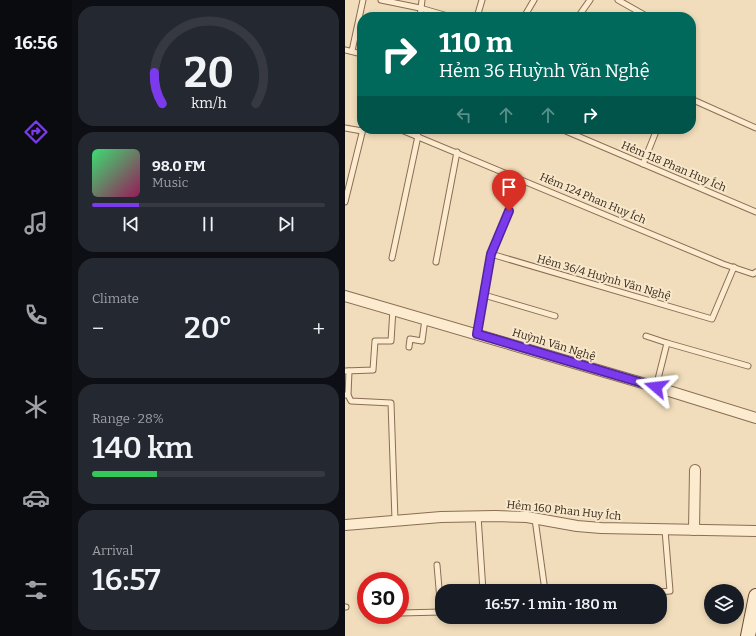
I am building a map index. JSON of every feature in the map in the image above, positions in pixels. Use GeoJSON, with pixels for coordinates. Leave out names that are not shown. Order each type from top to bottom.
{"type":"FeatureCollection","features":[{"type":"Feature","properties":{"kind":"main road"},"geometry":{"type":"LineString","coordinates":[[748,636],[756,596]]}},
{"type":"Feature","properties":{"kind":"street","name":"Huỳnh Văn Nghệ"},"geometry":{"type":"LineString","coordinates":[[345,296],[425,318],[756,418]]}},
{"type":"Feature","properties":{"kind":"street"},"geometry":{"type":"LineString","coordinates":[[694,530],[695,470]]}},
{"type":"Feature","properties":{"kind":"street","name":"Hẻm 160 Phan Huy Ích"},"geometry":{"type":"LineString","coordinates":[[345,525],[395,520],[478,516],[527,517],[577,526],[665,530],[756,531]]}},
{"type":"Feature","properties":{"kind":"lane"},"geometry":{"type":"LineString","coordinates":[[360,12],[363,0]]}},
{"type":"Feature","properties":{"kind":"lane"},"geometry":{"type":"LineString","coordinates":[[381,0],[434,12]]}},
{"type":"Feature","properties":{"kind":"lane"},"geometry":{"type":"LineString","coordinates":[[420,12],[422,0]]}},
{"type":"Feature","properties":{"kind":"lane"},"geometry":{"type":"LineString","coordinates":[[478,12],[482,0]]}},
{"type":"Feature","properties":{"kind":"lane"},"geometry":{"type":"LineString","coordinates":[[527,12],[534,0]]}},
{"type":"Feature","properties":{"kind":"lane"},"geometry":{"type":"LineString","coordinates":[[582,12],[590,0]]}},
{"type":"Feature","properties":{"kind":"lane"},"geometry":{"type":"LineString","coordinates":[[618,0],[639,12]]}},
{"type":"Feature","properties":{"kind":"lane"},"geometry":{"type":"LineString","coordinates":[[352,51],[357,28]]}},
{"type":"Feature","properties":{"kind":"lane"},"geometry":{"type":"LineString","coordinates":[[345,50],[357,52]]}},
{"type":"Feature","properties":{"kind":"lane"},"geometry":{"type":"LineString","coordinates":[[696,101],[756,128]]}},
{"type":"Feature","properties":{"kind":"lane"},"geometry":{"type":"LineString","coordinates":[[345,128],[357,129]]}},
{"type":"Feature","properties":{"kind":"lane"},"geometry":{"type":"LineString","coordinates":[[345,202],[362,134]]}},
{"type":"Feature","properties":{"kind":"lane","name":"Hẻm 124 Phan Huy Ích"},"geometry":{"type":"LineString","coordinates":[[413,134],[734,267],[753,274],[756,272]]}},
{"type":"Feature","properties":{"kind":"lane","name":"Hẻm 118 Phan Huy Ích"},"geometry":{"type":"LineString","coordinates":[[573,134],[756,212]]}},
{"type":"Feature","properties":{"kind":"lane"},"geometry":{"type":"LineString","coordinates":[[643,164],[655,134]]}},
{"type":"Feature","properties":{"kind":"lane"},"geometry":{"type":"LineString","coordinates":[[392,258],[418,136]]}},
{"type":"Feature","properties":{"kind":"lane"},"geometry":{"type":"LineString","coordinates":[[436,262],[457,152]]}},
{"type":"Feature","properties":{"kind":"lane"},"geometry":{"type":"LineString","coordinates":[[477,334],[491,254],[509,211]]}},
{"type":"Feature","properties":{"kind":"lane","name":"Hẻm 36/4 Huỳnh Văn Nghệ"},"geometry":{"type":"LineString","coordinates":[[491,254],[712,319],[734,267]]}},
{"type":"Feature","properties":{"kind":"lane"},"geometry":{"type":"LineString","coordinates":[[484,295],[555,316]]}},
{"type":"Feature","properties":{"kind":"lane"},"geometry":{"type":"LineString","coordinates":[[393,309],[391,341],[375,341],[373,370],[347,371],[346,395],[351,401],[391,403],[395,520]]}},
{"type":"Feature","properties":{"kind":"lane"},"geometry":{"type":"LineString","coordinates":[[409,347],[410,339],[422,341],[425,318]]}},
{"type":"Feature","properties":{"kind":"lane"},"geometry":{"type":"LineString","coordinates":[[646,336],[747,366]]}},
{"type":"Feature","properties":{"kind":"lane"},"geometry":{"type":"LineString","coordinates":[[656,387],[667,343]]}},
{"type":"Feature","properties":{"kind":"lane"},"geometry":{"type":"LineString","coordinates":[[478,516],[483,584]]}},
{"type":"Feature","properties":{"kind":"lane"},"geometry":{"type":"LineString","coordinates":[[535,519],[544,584]]}},
{"type":"Feature","properties":{"kind":"lane"},"geometry":{"type":"LineString","coordinates":[[665,530],[670,591],[667,591]]}},
{"type":"Feature","properties":{"kind":"lane"},"geometry":{"type":"LineString","coordinates":[[437,565],[439,584]]}},
{"type":"Feature","properties":{"kind":"lane"},"geometry":{"type":"LineString","coordinates":[[409,613],[435,612]]}},
{"type":"Feature","properties":{"kind":"route"},"geometry":{"type":"LineString","coordinates":[[509,211],[491,254],[477,334],[656,387]]}}]}
